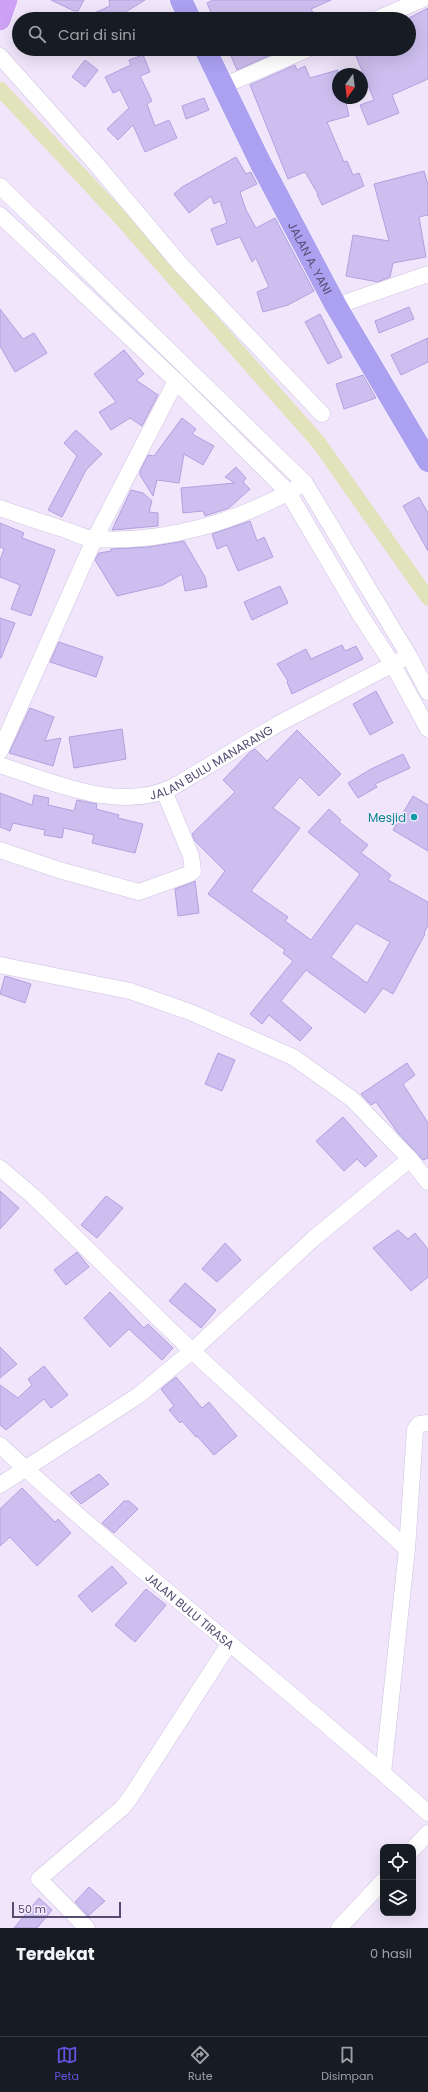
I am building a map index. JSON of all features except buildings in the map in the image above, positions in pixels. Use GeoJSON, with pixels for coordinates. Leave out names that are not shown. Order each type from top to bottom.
{"type":"FeatureCollection","features":[{"type":"Feature","properties":{"kind":"highway"},"geometry":{"type":"LineString","coordinates":[[181,0],[187,12]]}},
{"type":"Feature","properties":{"kind":"highway","name":"JALAN A. YANI"},"geometry":{"type":"LineString","coordinates":[[208,56],[261,164],[336,306],[428,461]]}},
{"type":"Feature","properties":{"kind":"main road"},"geometry":{"type":"LineString","coordinates":[[0,20],[7,0]]}},
{"type":"Feature","properties":{"kind":"street"},"geometry":{"type":"LineString","coordinates":[[393,12],[421,0]]}},
{"type":"Feature","properties":{"kind":"street"},"geometry":{"type":"LineString","coordinates":[[0,56],[96,164],[180,264],[322,414]]}},
{"type":"Feature","properties":{"kind":"street"},"geometry":{"type":"LineString","coordinates":[[223,86],[292,56]]}},
{"type":"Feature","properties":{"kind":"street"},"geometry":{"type":"LineString","coordinates":[[0,186],[305,483],[409,656],[428,692]]}},
{"type":"Feature","properties":{"kind":"street"},"geometry":{"type":"LineString","coordinates":[[0,215],[176,382],[288,492],[359,613],[393,665],[428,729]]}},
{"type":"Feature","properties":{"kind":"street"},"geometry":{"type":"LineString","coordinates":[[336,306],[428,274]]}},
{"type":"Feature","properties":{"kind":"street"},"geometry":{"type":"LineString","coordinates":[[0,751],[94,540],[176,382]]}},
{"type":"Feature","properties":{"kind":"street"},"geometry":{"type":"LineString","coordinates":[[0,508],[94,540],[164,536],[202,527],[251,511],[305,483]]}},
{"type":"Feature","properties":{"kind":"street","name":"JALAN BULU MANARANG"},"geometry":{"type":"LineString","coordinates":[[0,765],[86,792],[142,797],[164,791],[278,724],[409,656]]}},
{"type":"Feature","properties":{"kind":"street"},"geometry":{"type":"LineString","coordinates":[[0,850],[59,870],[142,892],[189,874],[193,871],[191,856],[164,791]]}},
{"type":"Feature","properties":{"kind":"street"},"geometry":{"type":"LineString","coordinates":[[0,965],[137,993],[190,1012],[303,1062],[352,1099],[410,1159],[428,1182]]}},
{"type":"Feature","properties":{"kind":"street"},"geometry":{"type":"LineString","coordinates":[[0,1485],[121,1409],[192,1351],[313,1240],[410,1159]]}},
{"type":"Feature","properties":{"kind":"street"},"geometry":{"type":"LineString","coordinates":[[0,1168],[34,1197],[192,1351],[407,1549]]}},
{"type":"Feature","properties":{"kind":"street"},"geometry":{"type":"LineString","coordinates":[[383,1773],[407,1549],[415,1430],[419,1424],[428,1424]]}},
{"type":"Feature","properties":{"kind":"street","name":"JALAN BULU TIRASA"},"geometry":{"type":"LineString","coordinates":[[0,1445],[229,1644],[383,1773],[428,1813]]}},
{"type":"Feature","properties":{"kind":"street"},"geometry":{"type":"LineString","coordinates":[[87,1928],[39,1879],[122,1808],[130,1798],[229,1644]]}},
{"type":"Feature","properties":{"kind":"street"},"geometry":{"type":"LineString","coordinates":[[416,1846],[428,1833]]}},
{"type":"Feature","properties":{"kind":"street"},"geometry":{"type":"LineString","coordinates":[[339,1928],[380,1884]]}},
{"type":"Feature","properties":{"kind":"waterway"},"geometry":{"type":"LineString","coordinates":[[0,89],[117,214],[319,443],[428,598]]}},
{"type":"Feature","properties":{"kind":"place","name":"Mesjid"},"geometry":{"type":"Point","coordinates":[414,817]}}]}
